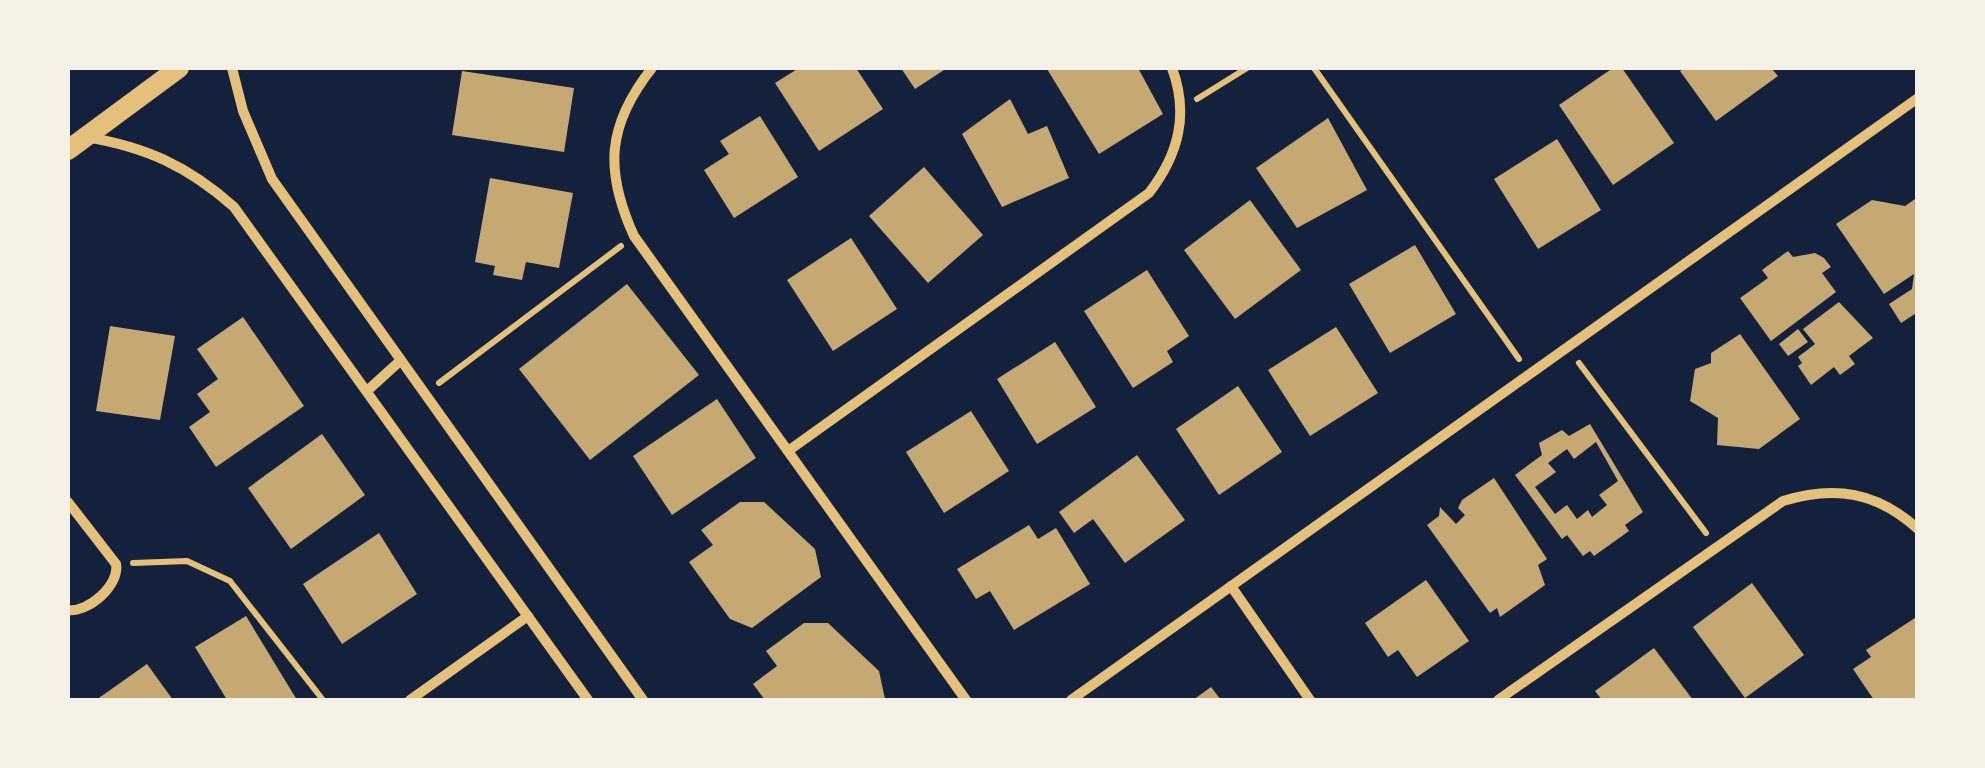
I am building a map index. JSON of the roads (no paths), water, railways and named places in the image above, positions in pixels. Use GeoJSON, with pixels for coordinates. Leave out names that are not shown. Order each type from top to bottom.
{"type":"FeatureCollection","features":[{"type":"Feature","properties":{"kind":"main road"},"geometry":{"type":"LineString","coordinates":[[68,150],[179,68]]}},
{"type":"Feature","properties":{"kind":"street"},"geometry":{"type":"LineString","coordinates":[[232,68],[243,112],[272,179],[643,700]]}},
{"type":"Feature","properties":{"kind":"street"},"geometry":{"type":"LineString","coordinates":[[652,68],[631,94],[617,129],[613,166],[618,202],[634,236],[966,700]]}},
{"type":"Feature","properties":{"kind":"street"},"geometry":{"type":"LineString","coordinates":[[788,451],[1149,193],[1174,154],[1182,109],[1172,68]]}},
{"type":"Feature","properties":{"kind":"street"},"geometry":{"type":"LineString","coordinates":[[1071,700],[1918,98]]}},
{"type":"Feature","properties":{"kind":"street"},"geometry":{"type":"LineString","coordinates":[[86,137],[132,145],[170,159],[204,180],[234,206],[588,700]]}},
{"type":"Feature","properties":{"kind":"street"},"geometry":{"type":"LineString","coordinates":[[368,390],[400,361]]}},
{"type":"Feature","properties":{"kind":"street"},"geometry":{"type":"LineString","coordinates":[[1498,700],[1783,501],[1810,492],[1839,491],[1867,496],[1893,508],[1918,529]]}},
{"type":"Feature","properties":{"kind":"street"},"geometry":{"type":"LineString","coordinates":[[68,502],[116,564],[112,586],[80,610],[68,610]]}},
{"type":"Feature","properties":{"kind":"street"},"geometry":{"type":"LineString","coordinates":[[1231,586],[1310,700]]}},
{"type":"Feature","properties":{"kind":"street"},"geometry":{"type":"LineString","coordinates":[[410,700],[528,616]]}}]}
